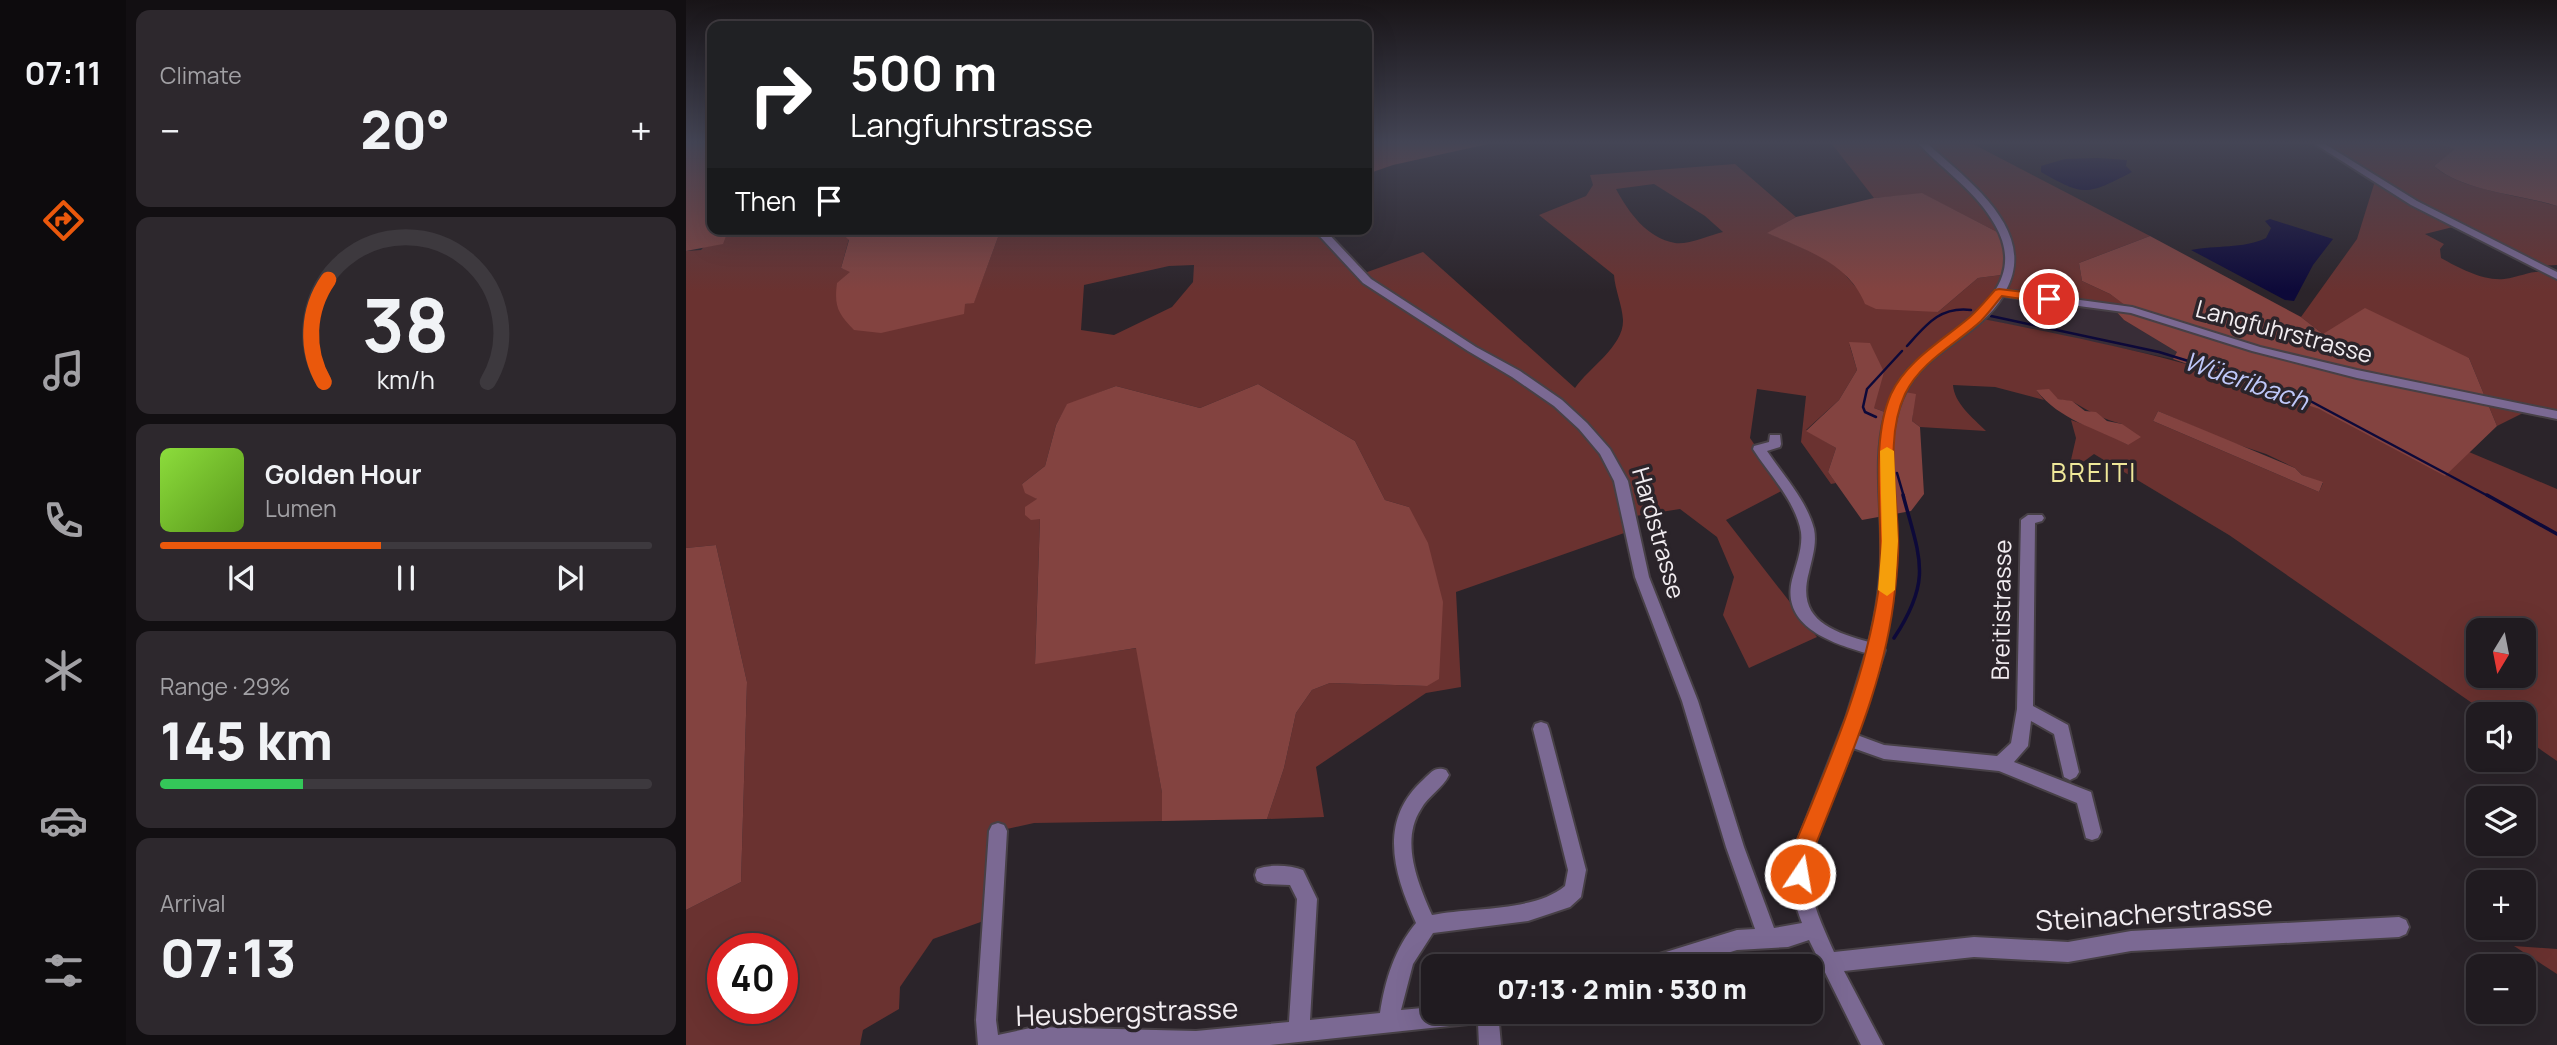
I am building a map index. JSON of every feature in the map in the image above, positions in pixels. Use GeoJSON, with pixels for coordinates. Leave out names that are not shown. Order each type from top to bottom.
{"type":"FeatureCollection","features":[{"type":"Feature","properties":{"kind":"street"},"geometry":{"type":"LineString","coordinates":[[1872,1045],[1815,929],[1805,901],[1800,874],[1807,839],[1849,739],[1877,650],[1887,591],[1890,541],[1887,440],[1891,414],[1899,391],[1925,359],[1977,317],[1999,292],[2009,274],[2010,255],[1996,217],[1972,193]]}},
{"type":"Feature","properties":{"kind":"street"},"geometry":{"type":"LineString","coordinates":[[2398,193],[2557,276]]}},
{"type":"Feature","properties":{"kind":"street","name":"Hardstrasse"},"geometry":{"type":"LineString","coordinates":[[1324,235],[1367,281],[1558,403],[1583,426],[1605,452],[1621,481],[1642,578],[1690,701],[1735,847],[1766,936]]}},
{"type":"Feature","properties":{"kind":"street","name":"Langfuhrstrasse"},"geometry":{"type":"LineString","coordinates":[[1999,292],[2132,310],[2256,349],[2357,374],[2557,415]]}},
{"type":"Feature","properties":{"kind":"street"},"geometry":{"type":"LineString","coordinates":[[1775,438],[1774,444],[1759,450],[1804,519],[1808,535],[1797,590],[1798,604],[1807,618],[1823,632],[1877,650]]}},
{"type":"Feature","properties":{"kind":"street","name":"Breitistrasse"},"geometry":{"type":"LineString","coordinates":[[2000,764],[2019,746],[2025,709],[2028,520],[2037,518]]}},
{"type":"Feature","properties":{"kind":"street","name":"Breitistrasse"},"geometry":{"type":"LineString","coordinates":[[2025,709],[2062,730],[2070,772]]}},
{"type":"Feature","properties":{"kind":"street"},"geometry":{"type":"LineString","coordinates":[[1389,1021],[1395,986],[1409,946],[1427,925],[1513,914],[1563,901],[1574,891],[1577,870],[1541,729]]}},
{"type":"Feature","properties":{"kind":"street"},"geometry":{"type":"LineString","coordinates":[[1849,739],[1884,752],[2000,764],[2085,798],[2092,832]]}},
{"type":"Feature","properties":{"kind":"street"},"geometry":{"type":"LineString","coordinates":[[1427,925],[1411,894],[1401,840],[1409,806],[1423,788],[1440,775]]}},
{"type":"Feature","properties":{"kind":"street"},"geometry":{"type":"LineString","coordinates":[[989,1045],[986,1020],[998,831]]}},
{"type":"Feature","properties":{"kind":"street"},"geometry":{"type":"LineString","coordinates":[[1264,875],[1296,876],[1307,899],[1299,1031]]}},
{"type":"Feature","properties":{"kind":"street","name":"Steinacherstrasse"},"geometry":{"type":"LineString","coordinates":[[1830,961],[1974,947],[2068,952],[2132,941],[2399,927]]}},
{"type":"Feature","properties":{"kind":"street"},"geometry":{"type":"LineString","coordinates":[[1692,954],[1737,940],[1766,936],[1788,937],[1815,929]]}},
{"type":"Feature","properties":{"kind":"street","name":"Heusbergstrasse"},"geometry":{"type":"LineString","coordinates":[[999,1045],[1035,1038],[1065,1037],[1196,1042],[1421,1018]]}},
{"type":"Feature","properties":{"kind":"street"},"geometry":{"type":"LineString","coordinates":[[1488,1024],[1490,1045]]}},
{"type":"Feature","properties":{"kind":"shaded area"},"geometry":{"type":"Polygon","coordinates":[[[686,193],[707,193],[707,235],[726,236],[723,244],[686,251],[686,193]]]}},
{"type":"Feature","properties":{"kind":"shaded area"},"geometry":{"type":"Polygon","coordinates":[[[1588,193],[1618,193],[1647,230],[1665,240],[1686,243],[1723,232],[1705,216],[1668,193],[1768,193],[1796,217],[1768,233],[1819,255],[1841,270],[1861,293],[1938,312],[1978,278],[2009,274],[2005,236],[1923,194],[1874,198],[1870,193],[2067,193],[2150,236],[2079,263],[2082,281],[2110,294],[2132,310],[1999,292],[1978,318],[2150,355],[2235,378],[2333,415],[2445,475],[2469,452],[2557,489],[2557,761],[2536,746],[2536,702],[2471,702],[2229,535],[2094,454],[2068,473],[2076,438],[2071,420],[2103,431],[2128,445],[2122,424],[2073,402],[2036,390],[2044,400],[1995,387],[1953,385],[1960,404],[1986,431],[1920,427],[1912,421],[1915,394],[1890,414],[1874,408],[1849,343],[1857,370],[1839,400],[1806,430],[1836,448],[1828,472],[1836,483],[1831,484],[1801,442],[1806,396],[1757,389],[1750,438],[1785,489],[1726,520],[1817,637],[1749,668],[1723,615],[1734,577],[1717,537],[1680,509],[1629,517],[1627,532],[1456,592],[1461,687],[1426,693],[1316,767],[1324,817],[1267,819],[1284,768],[1296,713],[1312,690],[1330,683],[1427,686],[1409,507],[1385,500],[1355,441],[1258,384],[1200,408],[1116,386],[1067,405],[1056,425],[1045,466],[1022,484],[1037,499],[1040,519],[1035,663],[1137,648],[1162,793],[1162,821],[1034,823],[998,831],[992,918],[933,939],[900,987],[899,1009],[863,1030],[860,1045],[686,1045],[686,910],[741,882],[747,682],[716,545],[686,548],[686,251],[701,250],[715,235],[844,235],[849,239],[841,268],[965,304],[974,302],[999,235],[1323,235],[1359,275],[1423,252],[1575,388],[1618,339],[1623,320],[1621,308],[1614,275],[1539,215],[1588,193]],[[1194,265],[1169,266],[1084,285],[1081,330],[1114,335],[1172,307],[1193,282],[1194,265]],[[2158,411],[2153,421],[2319,492],[2323,483],[2302,475],[2295,468],[2266,454],[2230,442],[2158,411]]]}},
{"type":"Feature","properties":{"kind":"shaded area"},"geometry":{"type":"Polygon","coordinates":[[[1922,193],[2005,236],[2009,274],[1978,278],[1938,312],[1876,309],[1865,304],[1858,290],[1837,268],[1810,252],[1767,233],[1796,217],[1874,198],[1922,193]]]}},
{"type":"Feature","properties":{"kind":"shaded area"},"geometry":{"type":"Polygon","coordinates":[[[2371,193],[2500,193],[2557,206],[2557,265],[2535,266],[2457,226],[2425,234],[2444,244],[2440,249],[2441,258],[2480,276],[2504,279],[2543,272],[2557,276],[2557,415],[2529,410],[2497,426],[2469,358],[2323,334],[2301,317],[2357,239],[2371,193]]]}},
{"type":"Feature","properties":{"kind":"shaded area"},"geometry":{"type":"Polygon","coordinates":[[[2501,193],[2557,193],[2557,206],[2501,193]]]}},
{"type":"Feature","properties":{"kind":"shaded area"},"geometry":{"type":"Polygon","coordinates":[[[2270,219],[2333,239],[2313,265],[2294,301],[2285,300],[2191,250],[2239,245],[2266,238],[2271,228],[2265,221],[2270,219]]]}},
{"type":"Feature","properties":{"kind":"shaded area"},"geometry":{"type":"Polygon","coordinates":[[[844,235],[999,235],[974,303],[965,304],[964,314],[881,333],[854,330],[838,309],[837,283],[850,272],[841,268],[849,240],[844,235]]]}},
{"type":"Feature","properties":{"kind":"shaded area"},"geometry":{"type":"Polygon","coordinates":[[[2150,236],[2301,317],[2323,334],[2365,308],[2469,358],[2497,426],[2445,476],[2319,409],[2173,359],[2177,352],[2124,320],[2113,308],[2130,309],[2110,294],[2082,281],[2079,263],[2150,236]]]}},
{"type":"Feature","properties":{"kind":"shaded area"},"geometry":{"type":"Polygon","coordinates":[[[1999,292],[2113,308],[2124,320],[2177,352],[2173,359],[1977,318],[1999,292]]]}},
{"type":"Feature","properties":{"kind":"shaded area"},"geometry":{"type":"Polygon","coordinates":[[[1849,342],[1870,343],[1884,372],[1874,408],[1890,414],[1899,391],[1916,394],[1912,421],[1920,427],[1924,494],[1911,511],[1862,520],[1828,472],[1836,448],[1806,431],[1839,400],[1857,370],[1849,342]]]}},
{"type":"Feature","properties":{"kind":"shaded area"},"geometry":{"type":"Polygon","coordinates":[[[1258,384],[1355,441],[1385,500],[1409,507],[1428,543],[1443,602],[1439,679],[1427,686],[1330,683],[1312,690],[1296,713],[1284,768],[1267,819],[1162,821],[1162,793],[1136,648],[1035,664],[1040,519],[1031,520],[1025,515],[1025,507],[1037,499],[1025,493],[1022,484],[1045,466],[1056,425],[1067,404],[1116,386],[1200,408],[1258,384]]]}},
{"type":"Feature","properties":{"kind":"shaded area"},"geometry":{"type":"Polygon","coordinates":[[[2049,389],[2058,399],[2072,401],[2085,411],[2096,412],[2107,421],[2122,424],[2141,437],[2128,445],[2067,416],[2036,390],[2049,389]]]}},
{"type":"Feature","properties":{"kind":"shaded area"},"geometry":{"type":"Polygon","coordinates":[[[2158,411],[2323,482],[2319,492],[2153,421],[2158,411]]]}},
{"type":"Feature","properties":{"kind":"shaded area"},"geometry":{"type":"Polygon","coordinates":[[[716,545],[747,682],[741,882],[686,910],[686,548],[716,545]]]}},
{"type":"Feature","properties":{"kind":"shaded area"},"geometry":{"type":"Polygon","coordinates":[[[2514,946],[2557,949],[2557,974],[2536,960],[2536,954],[2526,954],[2514,946]]]}},
{"type":"Feature","properties":{"kind":"waterway","name":"Wüeribach"},"geometry":{"type":"LineString","coordinates":[[1907,346],[1927,324],[1942,314],[1971,310]]}},
{"type":"Feature","properties":{"kind":"waterway","name":"Wüeribach"},"geometry":{"type":"LineString","coordinates":[[1991,316],[2159,352],[2299,395],[2490,497]]}},
{"type":"Feature","properties":{"kind":"waterway","name":"Wüeribach"},"geometry":{"type":"LineString","coordinates":[[1876,417],[1865,412],[1863,407],[1867,389],[1902,351]]}},
{"type":"Feature","properties":{"kind":"waterway","name":"Wüeribach"},"geometry":{"type":"LineString","coordinates":[[1897,473],[1904,497]]}},
{"type":"Feature","properties":{"kind":"waterway","name":"Wüeribach"},"geometry":{"type":"LineString","coordinates":[[1894,638],[1914,600],[1920,568],[1903,495]]}},
{"type":"Feature","properties":{"kind":"waterway","name":"Wüeribach"},"geometry":{"type":"LineString","coordinates":[[2487,495],[2557,534]]}},
{"type":"Feature","properties":{"kind":"slow traffic"},"geometry":{"type":"LineString","coordinates":[[1887,451],[1890,541],[1887,590]]}},
{"type":"Feature","properties":{"kind":"district","name":"BREITI"},"geometry":{"type":"Point","coordinates":[2094,473]}},
{"type":"Feature","properties":{"kind":"route"},"geometry":{"type":"LineString","coordinates":[[1800,874],[1807,839],[1849,739],[1877,650],[1887,591],[1890,541],[1887,440],[1891,414],[1899,391],[1925,359],[1977,317],[1999,292],[2049,299]]}}]}
